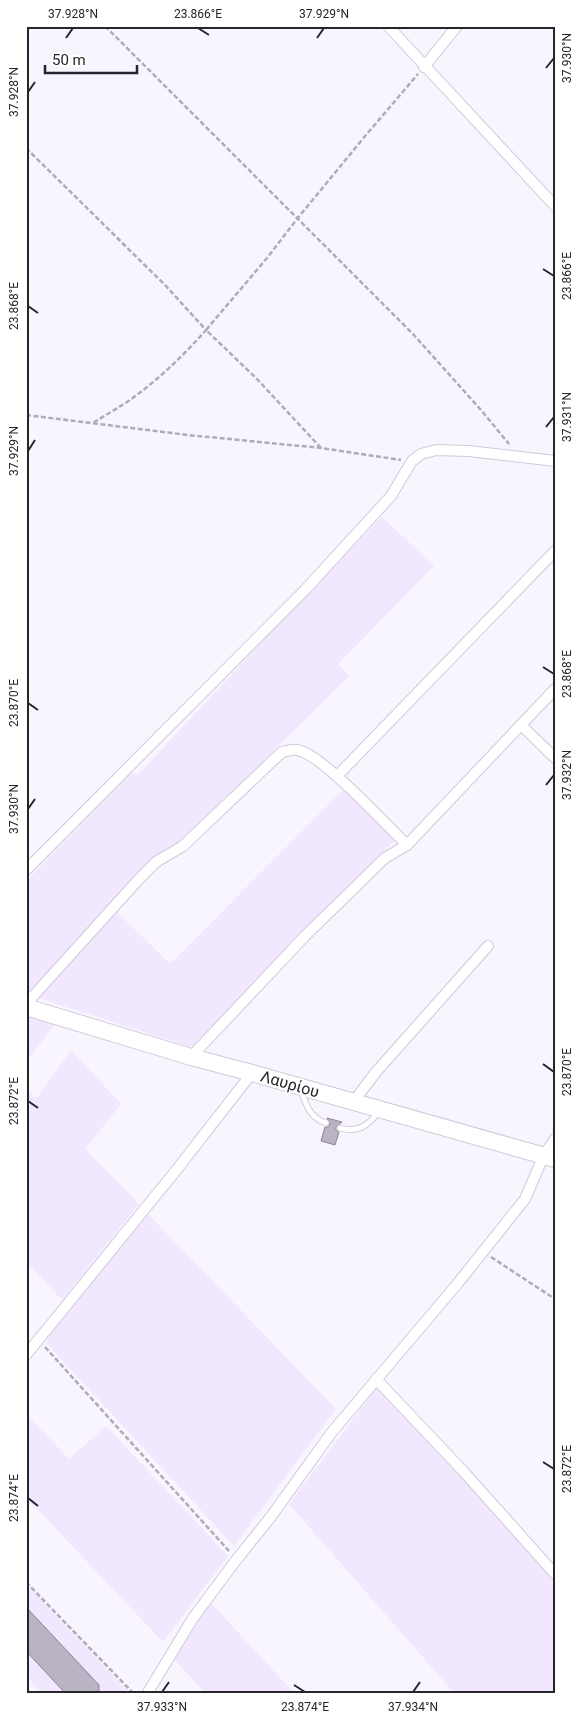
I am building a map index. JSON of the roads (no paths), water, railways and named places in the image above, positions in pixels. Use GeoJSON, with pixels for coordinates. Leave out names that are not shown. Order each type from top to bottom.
{"type":"FeatureCollection","features":[{"type":"Feature","properties":{"kind":"main road","name":"Λαυρίου"},"geometry":{"type":"LineString","coordinates":[[26,1006],[191,1057],[549,1157]]}},
{"type":"Feature","properties":{"kind":"street"},"geometry":{"type":"LineString","coordinates":[[388,26],[555,206]]}},
{"type":"Feature","properties":{"kind":"street"},"geometry":{"type":"LineString","coordinates":[[424,67],[457,26]]}},
{"type":"Feature","properties":{"kind":"street"},"geometry":{"type":"LineString","coordinates":[[26,870],[305,590],[391,496],[412,461],[421,454],[436,450],[469,451],[555,461]]}},
{"type":"Feature","properties":{"kind":"street"},"geometry":{"type":"LineString","coordinates":[[337,776],[555,550]]}},
{"type":"Feature","properties":{"kind":"street"},"geometry":{"type":"LineString","coordinates":[[191,1057],[305,936],[385,858],[407,846],[555,689]]}},
{"type":"Feature","properties":{"kind":"street"},"geometry":{"type":"LineString","coordinates":[[521,725],[555,758]]}},
{"type":"Feature","properties":{"kind":"street"},"geometry":{"type":"LineString","coordinates":[[26,1006],[138,879],[156,862],[183,846],[282,752],[297,750],[314,757],[337,776],[407,846]]}},
{"type":"Feature","properties":{"kind":"street"},"geometry":{"type":"LineString","coordinates":[[354,1101],[376,1072],[488,946]]}},
{"type":"Feature","properties":{"kind":"street"},"geometry":{"type":"LineString","coordinates":[[26,1354],[178,1168],[252,1073]]}},
{"type":"Feature","properties":{"kind":"street"},"geometry":{"type":"LineString","coordinates":[[147,1694],[194,1618],[332,1432],[484,1252],[526,1199],[549,1157],[555,1139]]}},
{"type":"Feature","properties":{"kind":"street"},"geometry":{"type":"LineString","coordinates":[[376,1379],[464,1472],[555,1574]]}},
{"type":"Feature","properties":{"kind":"lane"},"geometry":{"type":"LineString","coordinates":[[300,1086],[308,1109],[319,1121],[326,1123]]}},
{"type":"Feature","properties":{"kind":"lane"},"geometry":{"type":"LineString","coordinates":[[340,1128],[349,1130],[362,1127],[382,1109]]}}]}
